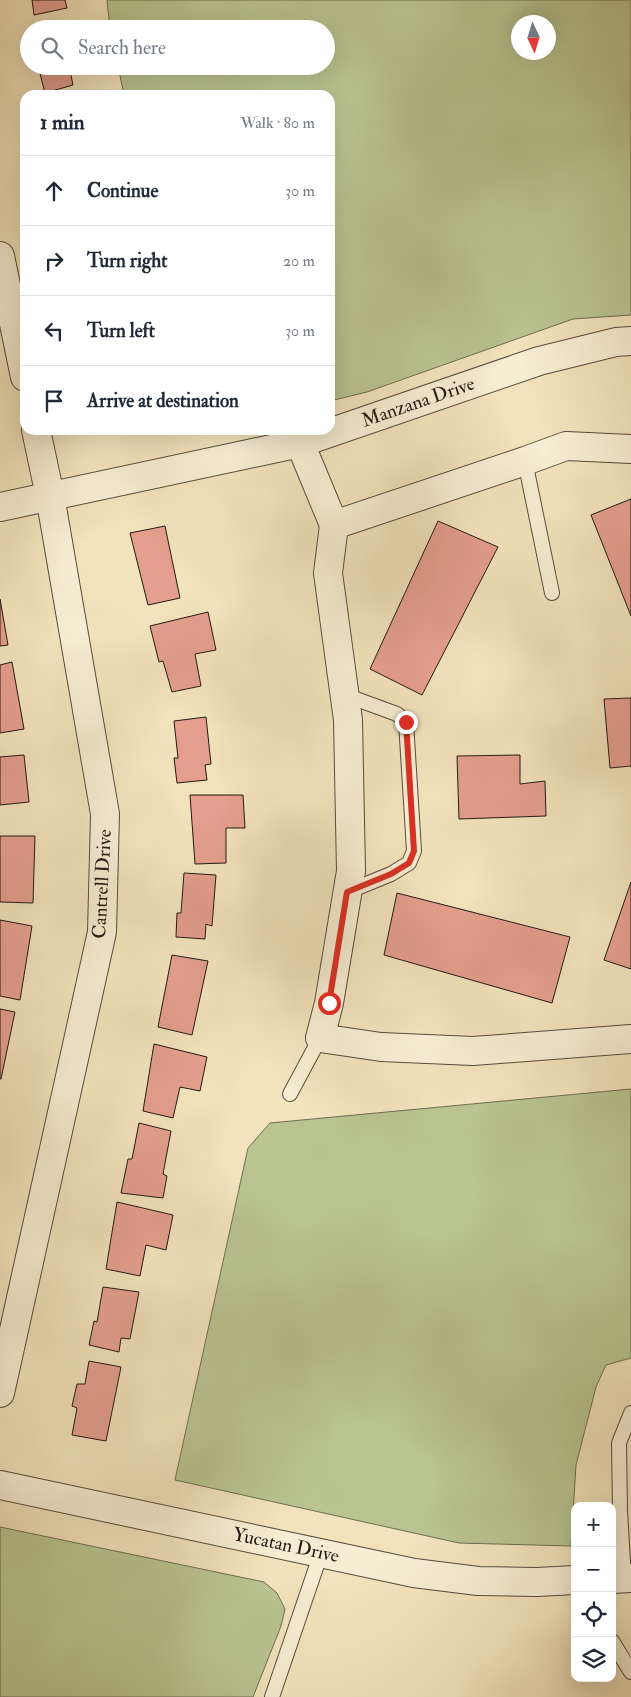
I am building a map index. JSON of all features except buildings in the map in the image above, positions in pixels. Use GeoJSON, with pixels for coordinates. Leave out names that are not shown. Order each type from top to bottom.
{"type":"FeatureCollection","features":[{"type":"Feature","properties":{"kind":"street"},"geometry":{"type":"LineString","coordinates":[[0,256],[20,352]]}},
{"type":"Feature","properties":{"kind":"street","name":"Manzana Drive"},"geometry":{"type":"LineString","coordinates":[[335,431],[538,361],[616,342],[631,341]]}},
{"type":"Feature","properties":{"kind":"street","name":"Cantrell Drive"},"geometry":{"type":"LineString","coordinates":[[0,1393],[102,932],[105,814],[50,496],[37,435]]}},
{"type":"Feature","properties":{"kind":"street","name":"Manzana Drive"},"geometry":{"type":"LineString","coordinates":[[0,507],[300,443],[323,435]]}},
{"type":"Feature","properties":{"kind":"street"},"geometry":{"type":"LineString","coordinates":[[300,443],[334,525],[328,573],[348,720],[351,871],[329,1003],[320,1038],[381,1047],[473,1051],[631,1039]]}},
{"type":"Feature","properties":{"kind":"street"},"geometry":{"type":"LineString","coordinates":[[334,525],[566,446],[631,449]]}},
{"type":"Feature","properties":{"kind":"street","name":"Yucatan Drive"},"geometry":{"type":"LineString","coordinates":[[0,1485],[414,1573],[478,1580],[571,1580]]}},
{"type":"Feature","properties":{"kind":"lane"},"geometry":{"type":"LineString","coordinates":[[525,461],[552,593]]}},
{"type":"Feature","properties":{"kind":"lane"},"geometry":{"type":"LineString","coordinates":[[345,695],[397,714],[406,722],[414,851],[409,863],[391,874],[347,892]]}},
{"type":"Feature","properties":{"kind":"lane"},"geometry":{"type":"LineString","coordinates":[[290,1094],[320,1038]]}},
{"type":"Feature","properties":{"kind":"lane"},"geometry":{"type":"LineString","coordinates":[[622,1578],[626,1510],[619,1443],[631,1413]]}},
{"type":"Feature","properties":{"kind":"lane"},"geometry":{"type":"LineString","coordinates":[[272,1697],[321,1553]]}},
{"type":"Feature","properties":{"kind":"lane"},"geometry":{"type":"LineString","coordinates":[[616,1648],[631,1672]]}},
{"type":"Feature","properties":{"kind":"green space"},"geometry":{"type":"Polygon","coordinates":[[[107,0],[631,0],[631,315],[573,319],[367,392],[335,400],[335,90],[123,90],[120,75],[335,75],[335,20],[109,20],[107,0]]]}},
{"type":"Feature","properties":{"kind":"green space"},"geometry":{"type":"Polygon","coordinates":[[[631,1089],[631,1358],[606,1365],[596,1387],[576,1465],[574,1502],[571,1502],[571,1546],[459,1543],[175,1480],[248,1148],[270,1123],[631,1089]]]}},
{"type":"Feature","properties":{"kind":"green space"},"geometry":{"type":"Polygon","coordinates":[[[0,1527],[264,1582],[277,1593],[285,1609],[281,1626],[253,1697],[0,1697],[0,1527]]]}},
{"type":"Feature","properties":{"kind":"route"},"geometry":{"type":"LineString","coordinates":[[329,1003],[347,892],[391,874],[409,863],[414,851],[406,722]]}}]}
